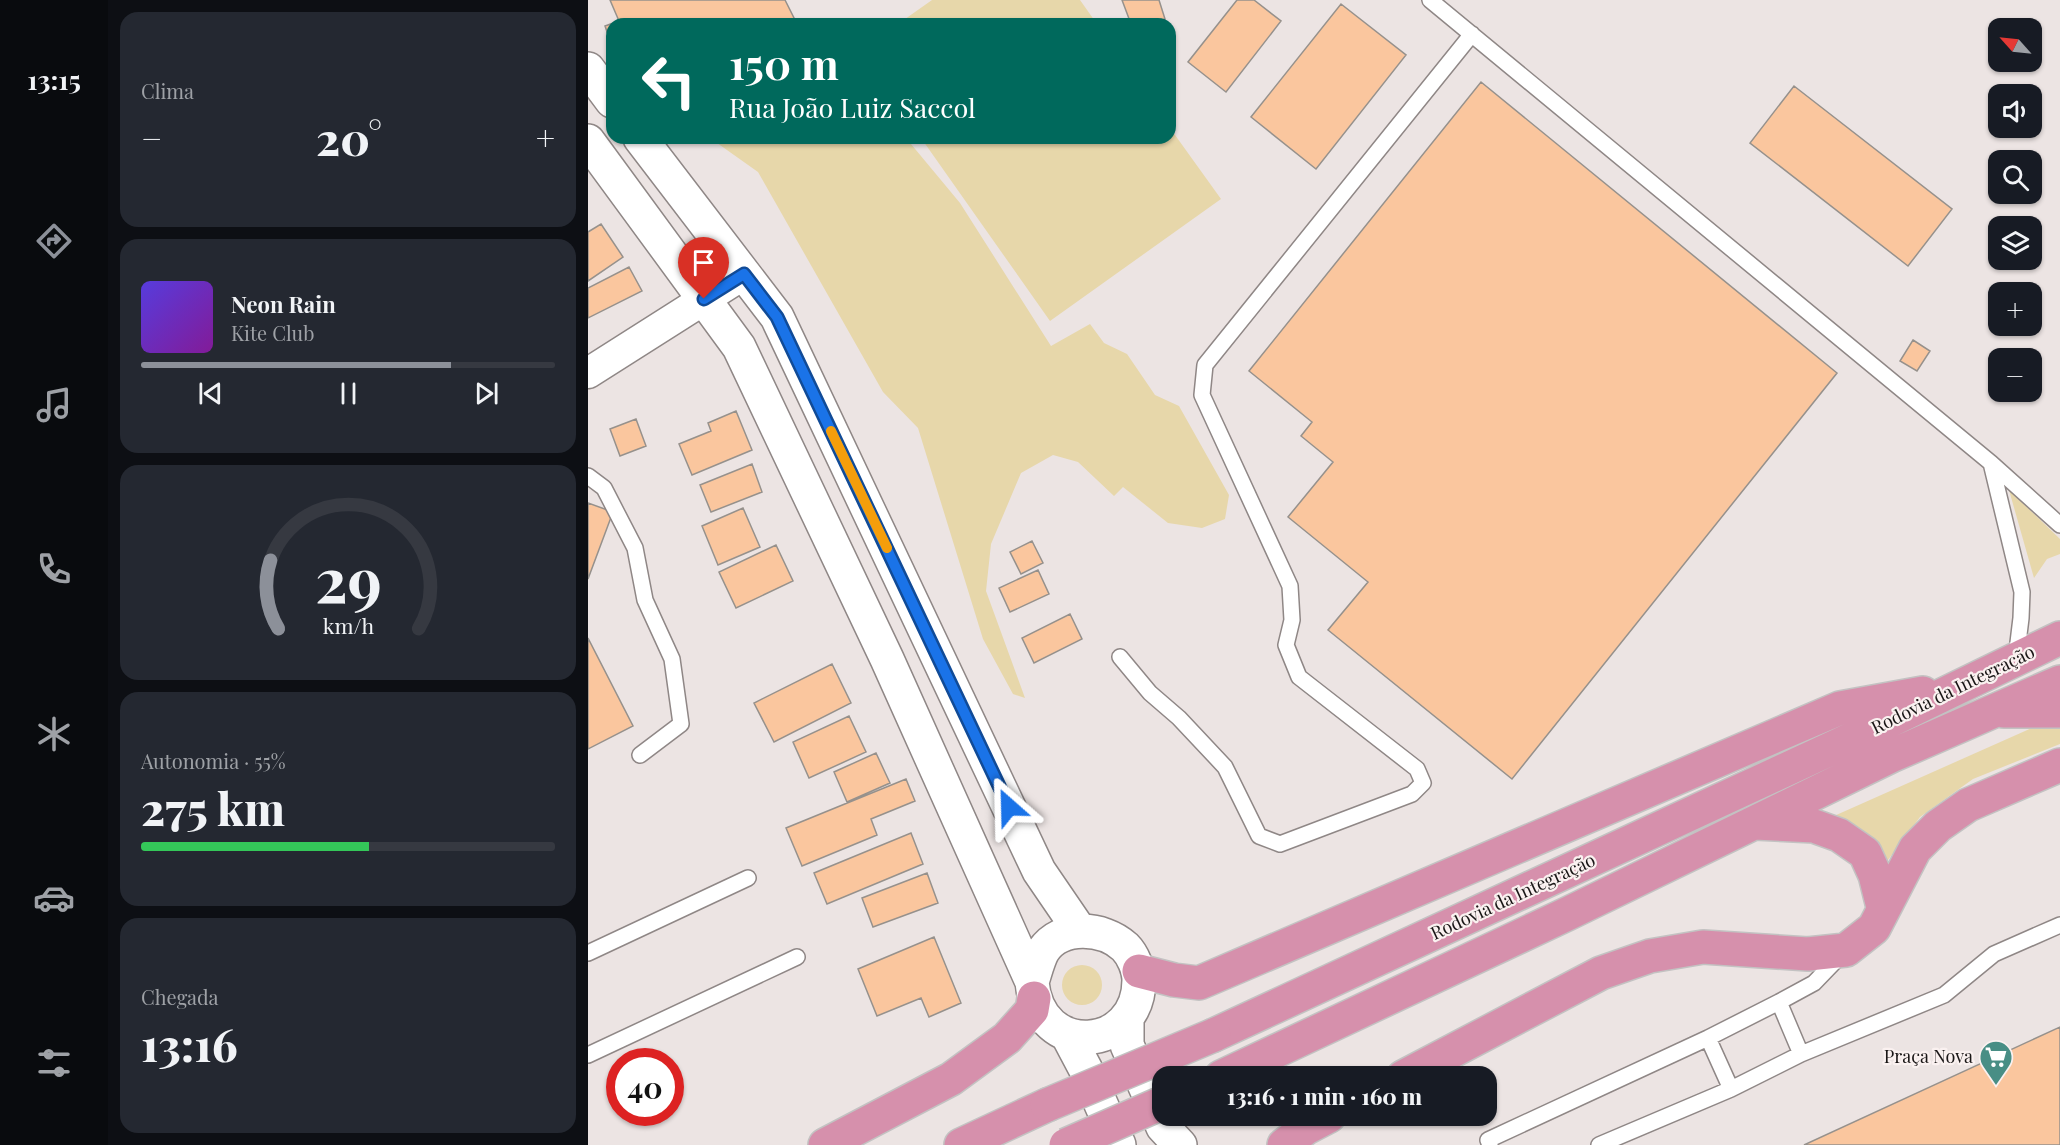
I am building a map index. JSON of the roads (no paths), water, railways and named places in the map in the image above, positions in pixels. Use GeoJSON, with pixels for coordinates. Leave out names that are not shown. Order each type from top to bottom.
{"type":"FeatureCollection","features":[{"type":"Feature","properties":{"kind":"highway","name":"Rodovia da Integração"},"geometry":{"type":"LineString","coordinates":[[961,1145],[1047,1105],[1214,1035],[1966,685],[2060,638]]}},
{"type":"Feature","properties":{"kind":"highway","name":"Rodovia da Integração"},"geometry":{"type":"LineString","coordinates":[[1244,1066],[1567,914],[1891,756],[2060,682]]}},
{"type":"Feature","properties":{"kind":"highway"},"geometry":{"type":"LineString","coordinates":[[1139,971],[1174,980],[1198,983],[1840,708],[1966,685]]}},
{"type":"Feature","properties":{"kind":"highway"},"geometry":{"type":"LineString","coordinates":[[1994,711],[2060,711]]}},
{"type":"Feature","properties":{"kind":"highway"},"geometry":{"type":"LineString","coordinates":[[1424,1066],[1601,973],[1650,956],[1703,947],[1808,954],[1846,950],[1874,928],[1915,849],[1938,826],[1968,805],[2060,765]]}},
{"type":"Feature","properties":{"kind":"highway"},"geometry":{"type":"LineString","coordinates":[[1752,823],[1814,826],[1839,835],[1865,853],[1875,875],[1883,908]]}},
{"type":"Feature","properties":{"kind":"highway"},"geometry":{"type":"LineString","coordinates":[[825,1145],[951,1079],[1007,1038],[1032,1010],[1033,990]]}},
{"type":"Feature","properties":{"kind":"highway"},"geometry":{"type":"LineString","coordinates":[[1066,1145],[1152,1107]]}},
{"type":"Feature","properties":{"kind":"highway"},"geometry":{"type":"LineString","coordinates":[[1284,1145],[1310,1126]]}},
{"type":"Feature","properties":{"kind":"street"},"geometry":{"type":"LineString","coordinates":[[588,69],[606,93]]}},
{"type":"Feature","properties":{"kind":"street"},"geometry":{"type":"LineString","coordinates":[[588,141],[739,347],[887,659],[1048,1024],[1068,1036],[1100,1037],[1127,1020]]}},
{"type":"Feature","properties":{"kind":"street"},"geometry":{"type":"LineString","coordinates":[[645,144],[777,317],[1039,871],[1080,931]]}},
{"type":"Feature","properties":{"kind":"street"},"geometry":{"type":"LineString","coordinates":[[588,373],[744,274]]}},
{"type":"Feature","properties":{"kind":"street"},"geometry":{"type":"LineString","coordinates":[[1033,990],[1043,951],[1059,937],[1080,931],[1105,934],[1126,948],[1139,971],[1139,997],[1127,1020],[1127,1045],[1163,1127],[1180,1145]]}},
{"type":"Feature","properties":{"kind":"street"},"geometry":{"type":"LineString","coordinates":[[1068,1036],[1086,1070],[1119,1145]]}},
{"type":"Feature","properties":{"kind":"lane"},"geometry":{"type":"LineString","coordinates":[[1430,0],[1991,463],[2060,525]]}},
{"type":"Feature","properties":{"kind":"lane"},"geometry":{"type":"LineString","coordinates":[[1120,657],[1150,693],[1179,718],[1225,767],[1259,836],[1280,844],[1412,794],[1423,783],[1417,769],[1299,677],[1286,645],[1292,621],[1290,586],[1202,395],[1205,365],[1472,34]]}},
{"type":"Feature","properties":{"kind":"lane"},"geometry":{"type":"LineString","coordinates":[[1991,463],[2022,592],[2016,659]]}},
{"type":"Feature","properties":{"kind":"lane"},"geometry":{"type":"LineString","coordinates":[[588,476],[604,488],[635,548],[645,600],[672,659],[681,724],[640,755]]}},
{"type":"Feature","properties":{"kind":"lane"},"geometry":{"type":"LineString","coordinates":[[588,954],[748,878]]}},
{"type":"Feature","properties":{"kind":"lane"},"geometry":{"type":"LineString","coordinates":[[1599,1145],[1731,1089],[1801,1054],[1944,995],[1994,954],[2060,925]]}},
{"type":"Feature","properties":{"kind":"lane"},"geometry":{"type":"LineString","coordinates":[[1489,1143],[1779,1002],[1814,983],[1846,950]]}},
{"type":"Feature","properties":{"kind":"lane"},"geometry":{"type":"LineString","coordinates":[[588,1055],[797,957]]}},
{"type":"Feature","properties":{"kind":"lane"},"geometry":{"type":"LineString","coordinates":[[1779,1002],[1801,1054]]}},
{"type":"Feature","properties":{"kind":"lane"},"geometry":{"type":"LineString","coordinates":[[1708,1038],[1731,1089]]}},
{"type":"Feature","properties":{"kind":"place","name":"Praça Nova"},"geometry":{"type":"Point","coordinates":[1996,1086]}}]}
